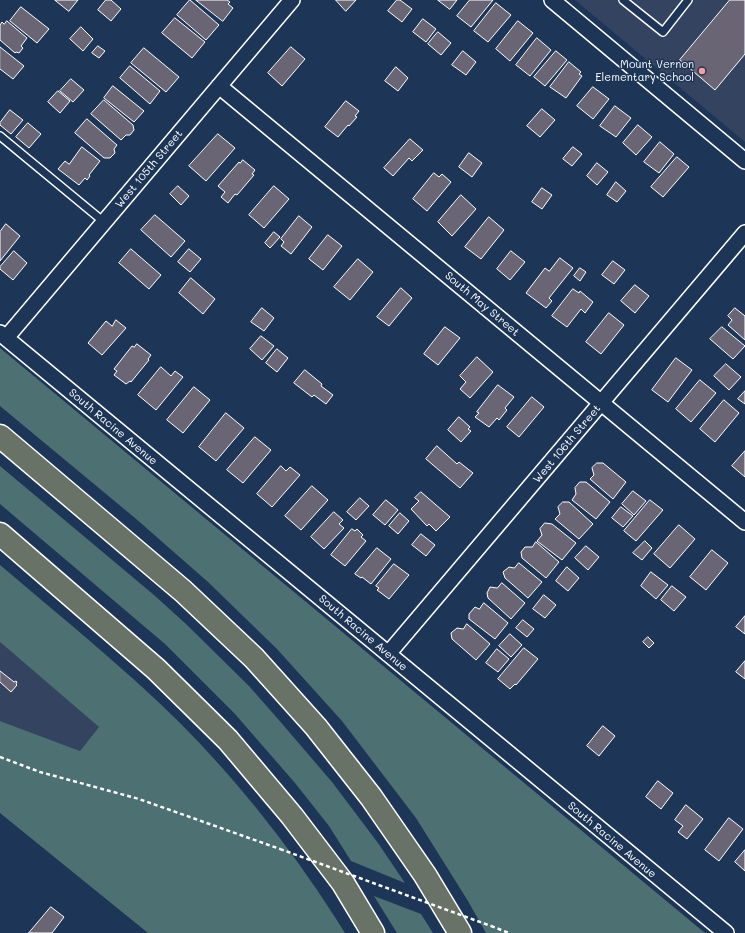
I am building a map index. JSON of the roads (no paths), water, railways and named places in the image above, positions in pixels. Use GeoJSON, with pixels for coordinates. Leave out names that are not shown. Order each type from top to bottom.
{"type":"FeatureCollection","features":[{"type":"Feature","properties":{"kind":"highway"},"geometry":{"type":"LineString","coordinates":[[0,436],[183,591],[254,658],[316,727],[371,797],[425,874],[460,933]]}},
{"type":"Feature","properties":{"kind":"highway"},"geometry":{"type":"LineString","coordinates":[[0,534],[156,669],[228,740],[292,816],[343,883],[373,933]]}},
{"type":"Feature","properties":{"kind":"street","name":"West 105th Street"},"geometry":{"type":"LineString","coordinates":[[3,336],[104,222],[292,0]]}},
{"type":"Feature","properties":{"kind":"street"},"geometry":{"type":"LineString","coordinates":[[557,2],[745,161]]}},
{"type":"Feature","properties":{"kind":"street","name":"South May Street"},"geometry":{"type":"LineString","coordinates":[[219,86],[745,522]]}},
{"type":"Feature","properties":{"kind":"street","name":"West 106th Street"},"geometry":{"type":"LineString","coordinates":[[388,654],[602,404],[745,233]]}},
{"type":"Feature","properties":{"kind":"street","name":"South Racine Avenue"},"geometry":{"type":"LineString","coordinates":[[3,336],[726,933]]}},
{"type":"Feature","properties":{"kind":"lane"},"geometry":{"type":"LineString","coordinates":[[623,0],[663,32],[688,0]]}},
{"type":"Feature","properties":{"kind":"lane"},"geometry":{"type":"LineString","coordinates":[[0,136],[104,222]]}},
{"type":"Feature","properties":{"kind":"place","name":"Mount Vernon Elementary School"},"geometry":{"type":"Point","coordinates":[702,71]}}]}
